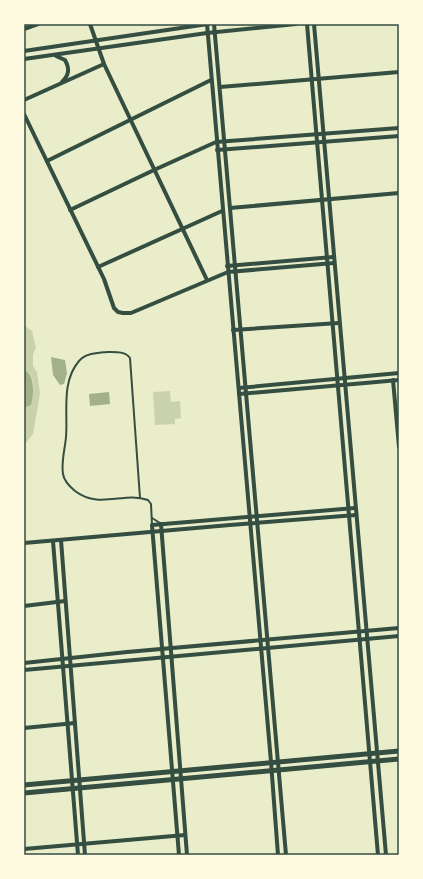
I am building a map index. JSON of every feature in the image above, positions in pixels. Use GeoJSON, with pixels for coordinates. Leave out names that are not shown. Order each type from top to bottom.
{"type":"FeatureCollection","features":[{"type":"Feature","properties":{"kind":"street"},"geometry":{"type":"LineString","coordinates":[[24,29],[38,24]]}},
{"type":"Feature","properties":{"kind":"street"},"geometry":{"type":"LineString","coordinates":[[90,24],[104,64],[207,280]]}},
{"type":"Feature","properties":{"kind":"street"},"geometry":{"type":"LineString","coordinates":[[24,51],[207,24],[278,855]]}},
{"type":"Feature","properties":{"kind":"street"},"geometry":{"type":"LineString","coordinates":[[214,24],[258,517],[286,855]]}},
{"type":"Feature","properties":{"kind":"street"},"geometry":{"type":"LineString","coordinates":[[24,59],[207,32],[296,24]]}},
{"type":"Feature","properties":{"kind":"street"},"geometry":{"type":"LineString","coordinates":[[306,24],[378,855]]}},
{"type":"Feature","properties":{"kind":"street"},"geometry":{"type":"LineString","coordinates":[[314,24],[344,385],[386,855]]}},
{"type":"Feature","properties":{"kind":"street"},"geometry":{"type":"LineString","coordinates":[[41,57],[54,56],[62,58],[66,62],[68,73],[65,79],[58,85]]}},
{"type":"Feature","properties":{"kind":"street"},"geometry":{"type":"LineString","coordinates":[[24,100],[104,64]]}},
{"type":"Feature","properties":{"kind":"street"},"geometry":{"type":"LineString","coordinates":[[220,87],[399,72]]}},
{"type":"Feature","properties":{"kind":"street"},"geometry":{"type":"LineString","coordinates":[[47,161],[211,80]]}},
{"type":"Feature","properties":{"kind":"street"},"geometry":{"type":"LineString","coordinates":[[24,114],[106,284],[114,308],[118,312],[125,314],[131,313],[228,272],[334,263]]}},
{"type":"Feature","properties":{"kind":"street"},"geometry":{"type":"LineString","coordinates":[[70,210],[216,142],[399,128]]}},
{"type":"Feature","properties":{"kind":"street"},"geometry":{"type":"LineString","coordinates":[[217,150],[399,136]]}},
{"type":"Feature","properties":{"kind":"street"},"geometry":{"type":"LineString","coordinates":[[230,208],[399,193]]}},
{"type":"Feature","properties":{"kind":"street"},"geometry":{"type":"LineString","coordinates":[[98,267],[222,211]]}},
{"type":"Feature","properties":{"kind":"street"},"geometry":{"type":"LineString","coordinates":[[227,266],[333,257]]}},
{"type":"Feature","properties":{"kind":"street"},"geometry":{"type":"LineString","coordinates":[[233,330],[339,322]]}},
{"type":"Feature","properties":{"kind":"street"},"geometry":{"type":"LineString","coordinates":[[238,388],[399,373]]}},
{"type":"Feature","properties":{"kind":"street"},"geometry":{"type":"LineString","coordinates":[[393,380],[399,447]]}},
{"type":"Feature","properties":{"kind":"street"},"geometry":{"type":"LineString","coordinates":[[239,394],[399,380]]}},
{"type":"Feature","properties":{"kind":"street"},"geometry":{"type":"LineString","coordinates":[[179,855],[152,525],[355,508]]}},
{"type":"Feature","properties":{"kind":"street"},"geometry":{"type":"LineString","coordinates":[[24,543],[356,515]]}},
{"type":"Feature","properties":{"kind":"street"},"geometry":{"type":"LineString","coordinates":[[160,524],[187,855]]}},
{"type":"Feature","properties":{"kind":"street"},"geometry":{"type":"LineString","coordinates":[[61,540],[85,855]]}},
{"type":"Feature","properties":{"kind":"street"},"geometry":{"type":"LineString","coordinates":[[53,541],[78,855]]}},
{"type":"Feature","properties":{"kind":"street"},"geometry":{"type":"LineString","coordinates":[[24,606],[65,601]]}},
{"type":"Feature","properties":{"kind":"street"},"geometry":{"type":"LineString","coordinates":[[24,663],[170,648],[399,628]]}},
{"type":"Feature","properties":{"kind":"street"},"geometry":{"type":"LineString","coordinates":[[24,670],[163,656],[399,636]]}},
{"type":"Feature","properties":{"kind":"street"},"geometry":{"type":"LineString","coordinates":[[24,728],[76,723]]}},
{"type":"Feature","properties":{"kind":"street"},"geometry":{"type":"LineString","coordinates":[[24,785],[399,751]]}},
{"type":"Feature","properties":{"kind":"street"},"geometry":{"type":"LineString","coordinates":[[24,793],[399,760]]}},
{"type":"Feature","properties":{"kind":"street"},"geometry":{"type":"LineString","coordinates":[[24,850],[185,836]]}},
{"type":"Feature","properties":{"kind":"lane"},"geometry":{"type":"LineString","coordinates":[[140,498],[130,358],[125,353],[120,352],[88,355],[76,366],[67,392],[66,436],[62,464],[64,478],[67,484],[74,490],[81,495],[92,498],[103,500],[140,498],[149,501],[152,525]]}},
{"type":"Feature","properties":{"kind":"lane"},"geometry":{"type":"LineString","coordinates":[[152,517],[153,520],[160,524]]}},
{"type":"Feature","properties":{"kind":"shaded area"},"geometry":{"type":"Polygon","coordinates":[[[24,325],[32,331],[36,348],[33,354],[33,366],[37,372],[40,394],[33,434],[24,445],[24,408],[31,405],[33,385],[31,375],[24,368],[24,325]]]}},
{"type":"Feature","properties":{"kind":"shaded area"},"geometry":{"type":"Polygon","coordinates":[[[51,357],[65,360],[67,373],[64,384],[60,385],[53,375],[51,357]]]}},
{"type":"Feature","properties":{"kind":"shaded area"},"geometry":{"type":"Polygon","coordinates":[[[24,369],[28,372],[32,380],[33,396],[31,405],[24,408],[24,369]]]}},
{"type":"Feature","properties":{"kind":"shaded area"},"geometry":{"type":"Polygon","coordinates":[[[170,391],[171,402],[180,401],[181,418],[175,419],[175,424],[155,425],[153,392],[170,391]]]}},
{"type":"Feature","properties":{"kind":"shaded area"},"geometry":{"type":"Polygon","coordinates":[[[109,392],[110,404],[90,406],[89,394],[109,392]]]}}]}
